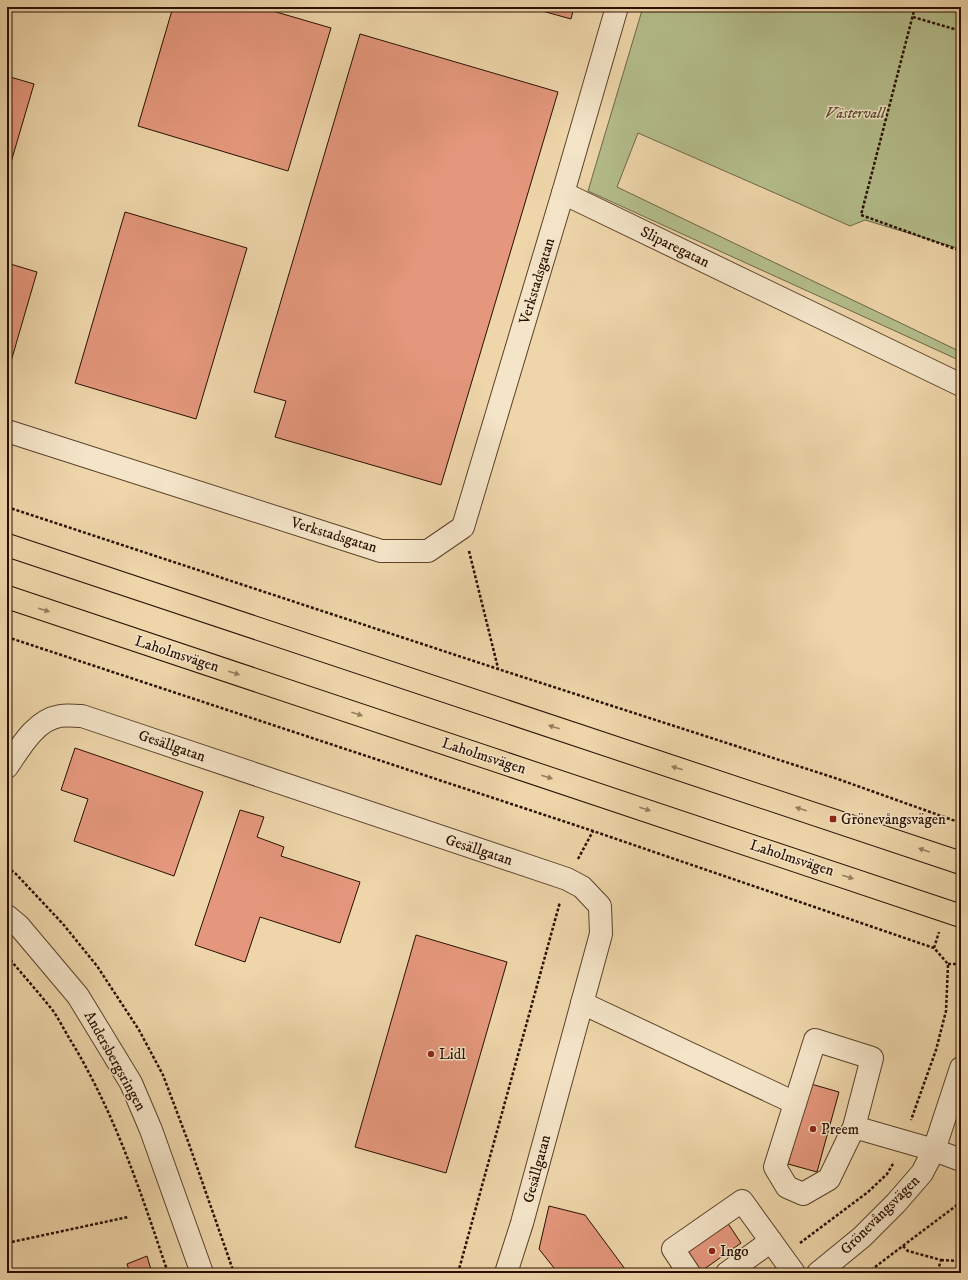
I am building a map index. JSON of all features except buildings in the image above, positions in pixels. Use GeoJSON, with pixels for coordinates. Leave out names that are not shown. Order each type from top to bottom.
{"type":"FeatureCollection","features":[{"type":"Feature","properties":{"kind":"highway"},"geometry":{"type":"LineString","coordinates":[[7,545],[961,863]]}},
{"type":"Feature","properties":{"kind":"highway","name":"Laholmsvägen"},"geometry":{"type":"LineString","coordinates":[[7,597],[961,916]]}},
{"type":"Feature","properties":{"kind":"street"},"geometry":{"type":"LineString","coordinates":[[563,193],[617,7]]}},
{"type":"Feature","properties":{"kind":"street","name":"Sliparegatan"},"geometry":{"type":"LineString","coordinates":[[563,193],[961,385]]}},
{"type":"Feature","properties":{"kind":"street","name":"Verkstadsgatan"},"geometry":{"type":"LineString","coordinates":[[7,431],[381,551],[428,551],[463,527],[563,193]]}},
{"type":"Feature","properties":{"kind":"street","name":"Gesällgatan"},"geometry":{"type":"LineString","coordinates":[[7,767],[26,738],[42,724],[59,716],[82,716],[567,879],[582,887],[600,906],[601,934],[522,1223],[506,1273]]}},
{"type":"Feature","properties":{"kind":"street","name":"Andersbergsringen"},"geometry":{"type":"LineString","coordinates":[[7,916],[19,926],[78,996],[130,1083],[151,1130],[202,1273]]}},
{"type":"Feature","properties":{"kind":"street"},"geometry":{"type":"LineString","coordinates":[[582,1003],[795,1103]]}},
{"type":"Feature","properties":{"kind":"street"},"geometry":{"type":"LineString","coordinates":[[814,1040],[872,1058],[854,1127],[829,1180],[803,1194],[787,1187],[775,1167],[814,1040]]}},
{"type":"Feature","properties":{"kind":"street","name":"Grönevångsvägen"},"geometry":{"type":"LineString","coordinates":[[818,1273],[862,1237],[896,1203],[922,1173],[934,1150],[961,1068]]}},
{"type":"Feature","properties":{"kind":"street"},"geometry":{"type":"LineString","coordinates":[[854,1127],[934,1150],[961,1160]]}},
{"type":"Feature","properties":{"kind":"street"},"geometry":{"type":"LineString","coordinates":[[689,1273],[672,1250],[742,1201],[794,1273]]}},
{"type":"Feature","properties":{"kind":"street"},"geometry":{"type":"LineString","coordinates":[[727,1273],[771,1241]]}},
{"type":"Feature","properties":{"kind":"path"},"geometry":{"type":"LineString","coordinates":[[915,7],[861,215],[961,251]]}},
{"type":"Feature","properties":{"kind":"path"},"geometry":{"type":"LineString","coordinates":[[913,17],[961,31]]}},
{"type":"Feature","properties":{"kind":"path"},"geometry":{"type":"LineString","coordinates":[[7,507],[827,776],[961,823]]}},
{"type":"Feature","properties":{"kind":"path"},"geometry":{"type":"LineString","coordinates":[[463,527],[498,669]]}},
{"type":"Feature","properties":{"kind":"path"},"geometry":{"type":"LineString","coordinates":[[7,637],[593,831],[934,948]]}},
{"type":"Feature","properties":{"kind":"path"},"geometry":{"type":"LineString","coordinates":[[458,1273],[567,879],[593,831]]}},
{"type":"Feature","properties":{"kind":"path"},"geometry":{"type":"LineString","coordinates":[[7,956],[36,989],[54,1014],[88,1071],[113,1122],[133,1169],[168,1273]]}},
{"type":"Feature","properties":{"kind":"path"},"geometry":{"type":"LineString","coordinates":[[948,964],[961,964]]}},
{"type":"Feature","properties":{"kind":"path"},"geometry":{"type":"LineString","coordinates":[[867,1273],[961,1202]]}},
{"type":"Feature","properties":{"kind":"path"},"geometry":{"type":"LineString","coordinates":[[7,1243],[128,1217]]}},
{"type":"Feature","properties":{"kind":"path"},"geometry":{"type":"LineString","coordinates":[[903,1246],[908,1251],[941,1260],[961,1262]]}},
{"type":"Feature","properties":{"kind":"path"},"geometry":{"type":"LineString","coordinates":[[937,1273],[941,1260]]}},
{"type":"Feature","properties":{"kind":"green space","name":"Västervall"},"geometry":{"type":"Polygon","coordinates":[[[643,7],[961,7],[961,249],[865,220],[850,226],[638,133],[617,187],[961,352],[961,361],[588,191],[643,7]]]}},
{"type":"Feature","properties":{"kind":"place","name":"Grönevångsvägen"},"geometry":{"type":"Point","coordinates":[833,819]}},
{"type":"Feature","properties":{"kind":"place","name":"Lidl"},"geometry":{"type":"Point","coordinates":[431,1054]}},
{"type":"Feature","properties":{"kind":"place","name":"Preem"},"geometry":{"type":"Point","coordinates":[813,1129]}},
{"type":"Feature","properties":{"kind":"place","name":"Ingo"},"geometry":{"type":"Point","coordinates":[712,1251]}}]}
